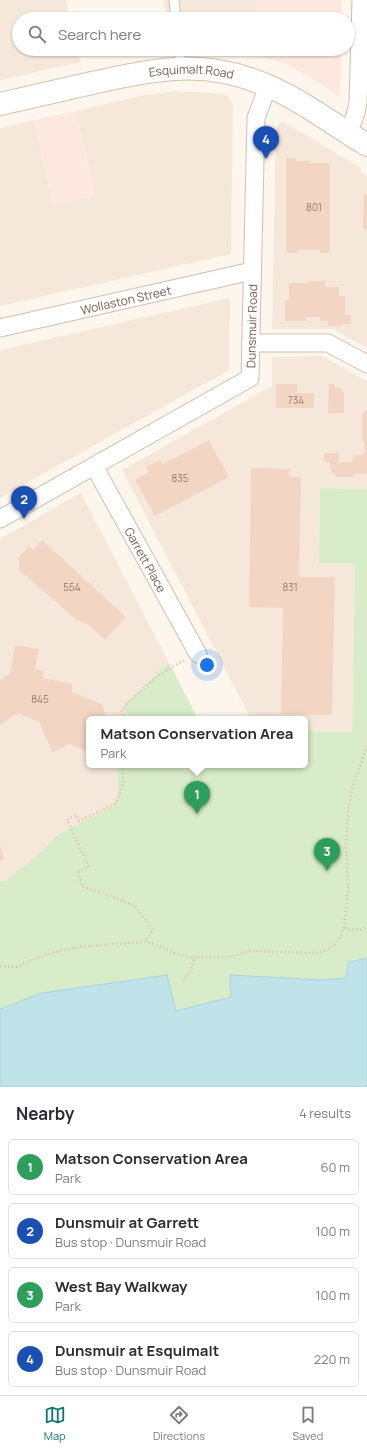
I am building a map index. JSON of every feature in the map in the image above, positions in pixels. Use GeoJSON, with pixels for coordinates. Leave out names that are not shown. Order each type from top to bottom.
{"type":"FeatureCollection","features":[{"type":"Feature","properties":{"kind":"main road","name":"Esquimalt Road"},"geometry":{"type":"LineString","coordinates":[[0,104],[155,70],[180,58],[208,69],[243,76],[268,86],[292,98],[367,145]]}},
{"type":"Feature","properties":{"kind":"street"},"geometry":{"type":"LineString","coordinates":[[348,133],[355,116],[358,103],[361,0]]}},
{"type":"Feature","properties":{"kind":"street","name":"Dunsmuir Road"},"geometry":{"type":"LineString","coordinates":[[0,519],[250,378],[256,118],[268,86]]}},
{"type":"Feature","properties":{"kind":"street","name":"Wollaston Street"},"geometry":{"type":"LineString","coordinates":[[0,328],[252,271]]}},
{"type":"Feature","properties":{"kind":"street"},"geometry":{"type":"LineString","coordinates":[[251,343],[328,343],[367,364]]}},
{"type":"Feature","properties":{"kind":"street","name":"Garrett Place"},"geometry":{"type":"LineString","coordinates":[[94,466],[198,654]]}},
{"type":"Feature","properties":{"kind":"lane"},"geometry":{"type":"LineString","coordinates":[[174,0],[175,12]]}},
{"type":"Feature","properties":{"kind":"path"},"geometry":{"type":"LineString","coordinates":[[123,716],[122,710],[135,695],[175,665],[198,654]]}},
{"type":"Feature","properties":{"kind":"path"},"geometry":{"type":"LineString","coordinates":[[0,966],[16,967],[59,950],[145,942],[155,944],[176,954],[194,957],[226,957],[249,951],[318,953],[334,946],[340,938],[344,928],[348,890],[346,847],[348,812],[352,788],[367,746]]}},
{"type":"Feature","properties":{"kind":"path"},"geometry":{"type":"LineString","coordinates":[[122,768],[123,784],[116,803],[79,821],[76,815],[67,820],[89,867],[79,872],[82,886],[134,905],[152,930],[145,942]]}},
{"type":"Feature","properties":{"kind":"path"},"geometry":{"type":"LineString","coordinates":[[344,928],[360,930],[367,926]]}},
{"type":"Feature","properties":{"kind":"path"},"geometry":{"type":"LineString","coordinates":[[183,982],[192,967],[194,957]]}},
{"type":"Feature","properties":{"kind":"shaded area"},"geometry":{"type":"Polygon","coordinates":[[[0,0],[66,0],[69,12],[12,12],[12,56],[79,56],[81,62],[0,80],[0,0]]]}},
{"type":"Feature","properties":{"kind":"shaded area"},"geometry":{"type":"Polygon","coordinates":[[[163,0],[256,0],[256,12],[166,12],[163,0]]]}},
{"type":"Feature","properties":{"kind":"shaded area"},"geometry":{"type":"Polygon","coordinates":[[[256,0],[342,0],[341,12],[256,12],[256,0]]]}},
{"type":"Feature","properties":{"kind":"shaded area"},"geometry":{"type":"Polygon","coordinates":[[[261,56],[341,56],[340,97],[306,75],[287,65],[261,56]]]}},
{"type":"Feature","properties":{"kind":"shaded area"},"geometry":{"type":"Polygon","coordinates":[[[175,91],[226,95],[233,104],[231,254],[0,306],[0,128],[34,120],[53,205],[95,195],[76,111],[139,96],[175,91]]]}},
{"type":"Feature","properties":{"kind":"shaded area"},"geometry":{"type":"Polygon","coordinates":[[[76,111],[95,195],[53,205],[34,120],[76,111]]]}},
{"type":"Feature","properties":{"kind":"shaded area"},"geometry":{"type":"Polygon","coordinates":[[[284,122],[361,168],[361,172],[367,176],[367,348],[333,329],[272,329],[276,130],[278,124],[284,122]]]}},
{"type":"Feature","properties":{"kind":"shaded area"},"geometry":{"type":"Polygon","coordinates":[[[230,298],[229,370],[0,498],[0,350],[230,298]]]}},
{"type":"Feature","properties":{"kind":"shaded area"},"geometry":{"type":"Polygon","coordinates":[[[322,356],[367,381],[367,489],[320,488],[319,563],[355,564],[352,732],[308,731],[308,716],[249,716],[122,470],[272,386],[272,357],[322,356]]]}},
{"type":"Feature","properties":{"kind":"shaded area"},"geometry":{"type":"Polygon","coordinates":[[[81,493],[169,663],[139,692],[124,703],[127,716],[86,716],[86,768],[117,768],[118,796],[112,806],[57,835],[42,851],[7,880],[0,882],[0,539],[81,493]]]}},
{"type":"Feature","properties":{"kind":"green space"},"geometry":{"type":"Polygon","coordinates":[[[320,488],[367,489],[367,958],[349,962],[345,978],[323,980],[230,975],[231,997],[176,1011],[167,975],[42,993],[0,1009],[0,882],[7,880],[42,851],[57,835],[112,806],[118,796],[117,768],[308,768],[308,731],[352,732],[355,564],[319,563],[320,488]]]}},
{"type":"Feature","properties":{"kind":"green space"},"geometry":{"type":"Polygon","coordinates":[[[169,663],[196,716],[127,716],[124,703],[139,692],[169,663]]]}},
{"type":"Feature","properties":{"kind":"water"},"geometry":{"type":"Polygon","coordinates":[[[367,958],[367,1087],[0,1087],[0,1009],[42,993],[167,975],[176,1011],[231,997],[230,975],[323,980],[345,978],[349,962],[367,958]]]}},
{"type":"Feature","properties":{"kind":"building"},"geometry":{"type":"Polygon","coordinates":[[[286,158],[296,158],[296,161],[310,161],[310,163],[330,163],[330,253],[320,253],[320,250],[297,250],[297,253],[286,253],[286,158]]]}},
{"type":"Feature","properties":{"kind":"building"},"geometry":{"type":"Polygon","coordinates":[[[364,194],[367,194],[367,229],[363,229],[364,194]]]}},
{"type":"Feature","properties":{"kind":"building"},"geometry":{"type":"Polygon","coordinates":[[[307,281],[325,281],[325,287],[339,287],[339,296],[345,296],[345,315],[351,315],[351,324],[342,324],[342,326],[328,326],[328,321],[320,321],[320,317],[306,317],[306,321],[285,321],[285,300],[289,300],[289,283],[307,283],[307,281]]]}},
{"type":"Feature","properties":{"kind":"building"},"geometry":{"type":"Polygon","coordinates":[[[276,384],[297,384],[297,393],[314,393],[314,408],[276,408],[276,384]]]}},
{"type":"Feature","properties":{"kind":"building"},"geometry":{"type":"Polygon","coordinates":[[[329,384],[334,384],[334,386],[342,389],[342,392],[344,392],[344,413],[328,413],[329,384]]]}},
{"type":"Feature","properties":{"kind":"building"},"geometry":{"type":"Polygon","coordinates":[[[367,409],[367,474],[353,474],[353,477],[337,477],[330,469],[330,462],[324,462],[324,453],[339,453],[339,462],[353,462],[353,455],[365,454],[364,441],[362,441],[362,415],[367,409]]]}},
{"type":"Feature","properties":{"kind":"building"},"geometry":{"type":"Polygon","coordinates":[[[209,440],[229,477],[155,516],[135,480],[149,472],[146,467],[160,460],[163,464],[209,440]]]}},
{"type":"Feature","properties":{"kind":"building"},"geometry":{"type":"Polygon","coordinates":[[[251,468],[290,469],[289,477],[301,477],[299,577],[335,577],[332,715],[281,714],[283,608],[249,607],[251,468]]]}},
{"type":"Feature","properties":{"kind":"building"},"geometry":{"type":"Polygon","coordinates":[[[42,540],[126,617],[105,640],[88,624],[78,621],[19,570],[19,557],[29,546],[33,550],[42,540]]]}},
{"type":"Feature","properties":{"kind":"building"},"geometry":{"type":"Polygon","coordinates":[[[15,645],[39,649],[35,669],[44,671],[42,678],[72,684],[72,692],[102,704],[105,716],[86,716],[86,751],[70,744],[52,752],[40,723],[18,713],[0,725],[0,680],[10,674],[15,645]]]}},
{"type":"Feature","properties":{"kind":"building"},"geometry":{"type":"Polygon","coordinates":[[[0,846],[4,860],[0,861],[0,846]]]}},
{"type":"Feature","properties":{"kind":"place","name":"Dunsmuir at Esquimalt"},"geometry":{"type":"Point","coordinates":[266,159]}},
{"type":"Feature","properties":{"kind":"place","name":"Dunsmuir at Garrett"},"geometry":{"type":"Point","coordinates":[24,519]}},
{"type":"Feature","properties":{"kind":"place","name":"Matson Conservation Area"},"geometry":{"type":"Point","coordinates":[197,814]}},
{"type":"Feature","properties":{"kind":"place","name":"West Bay Walkway"},"geometry":{"type":"Point","coordinates":[327,871]}}]}
